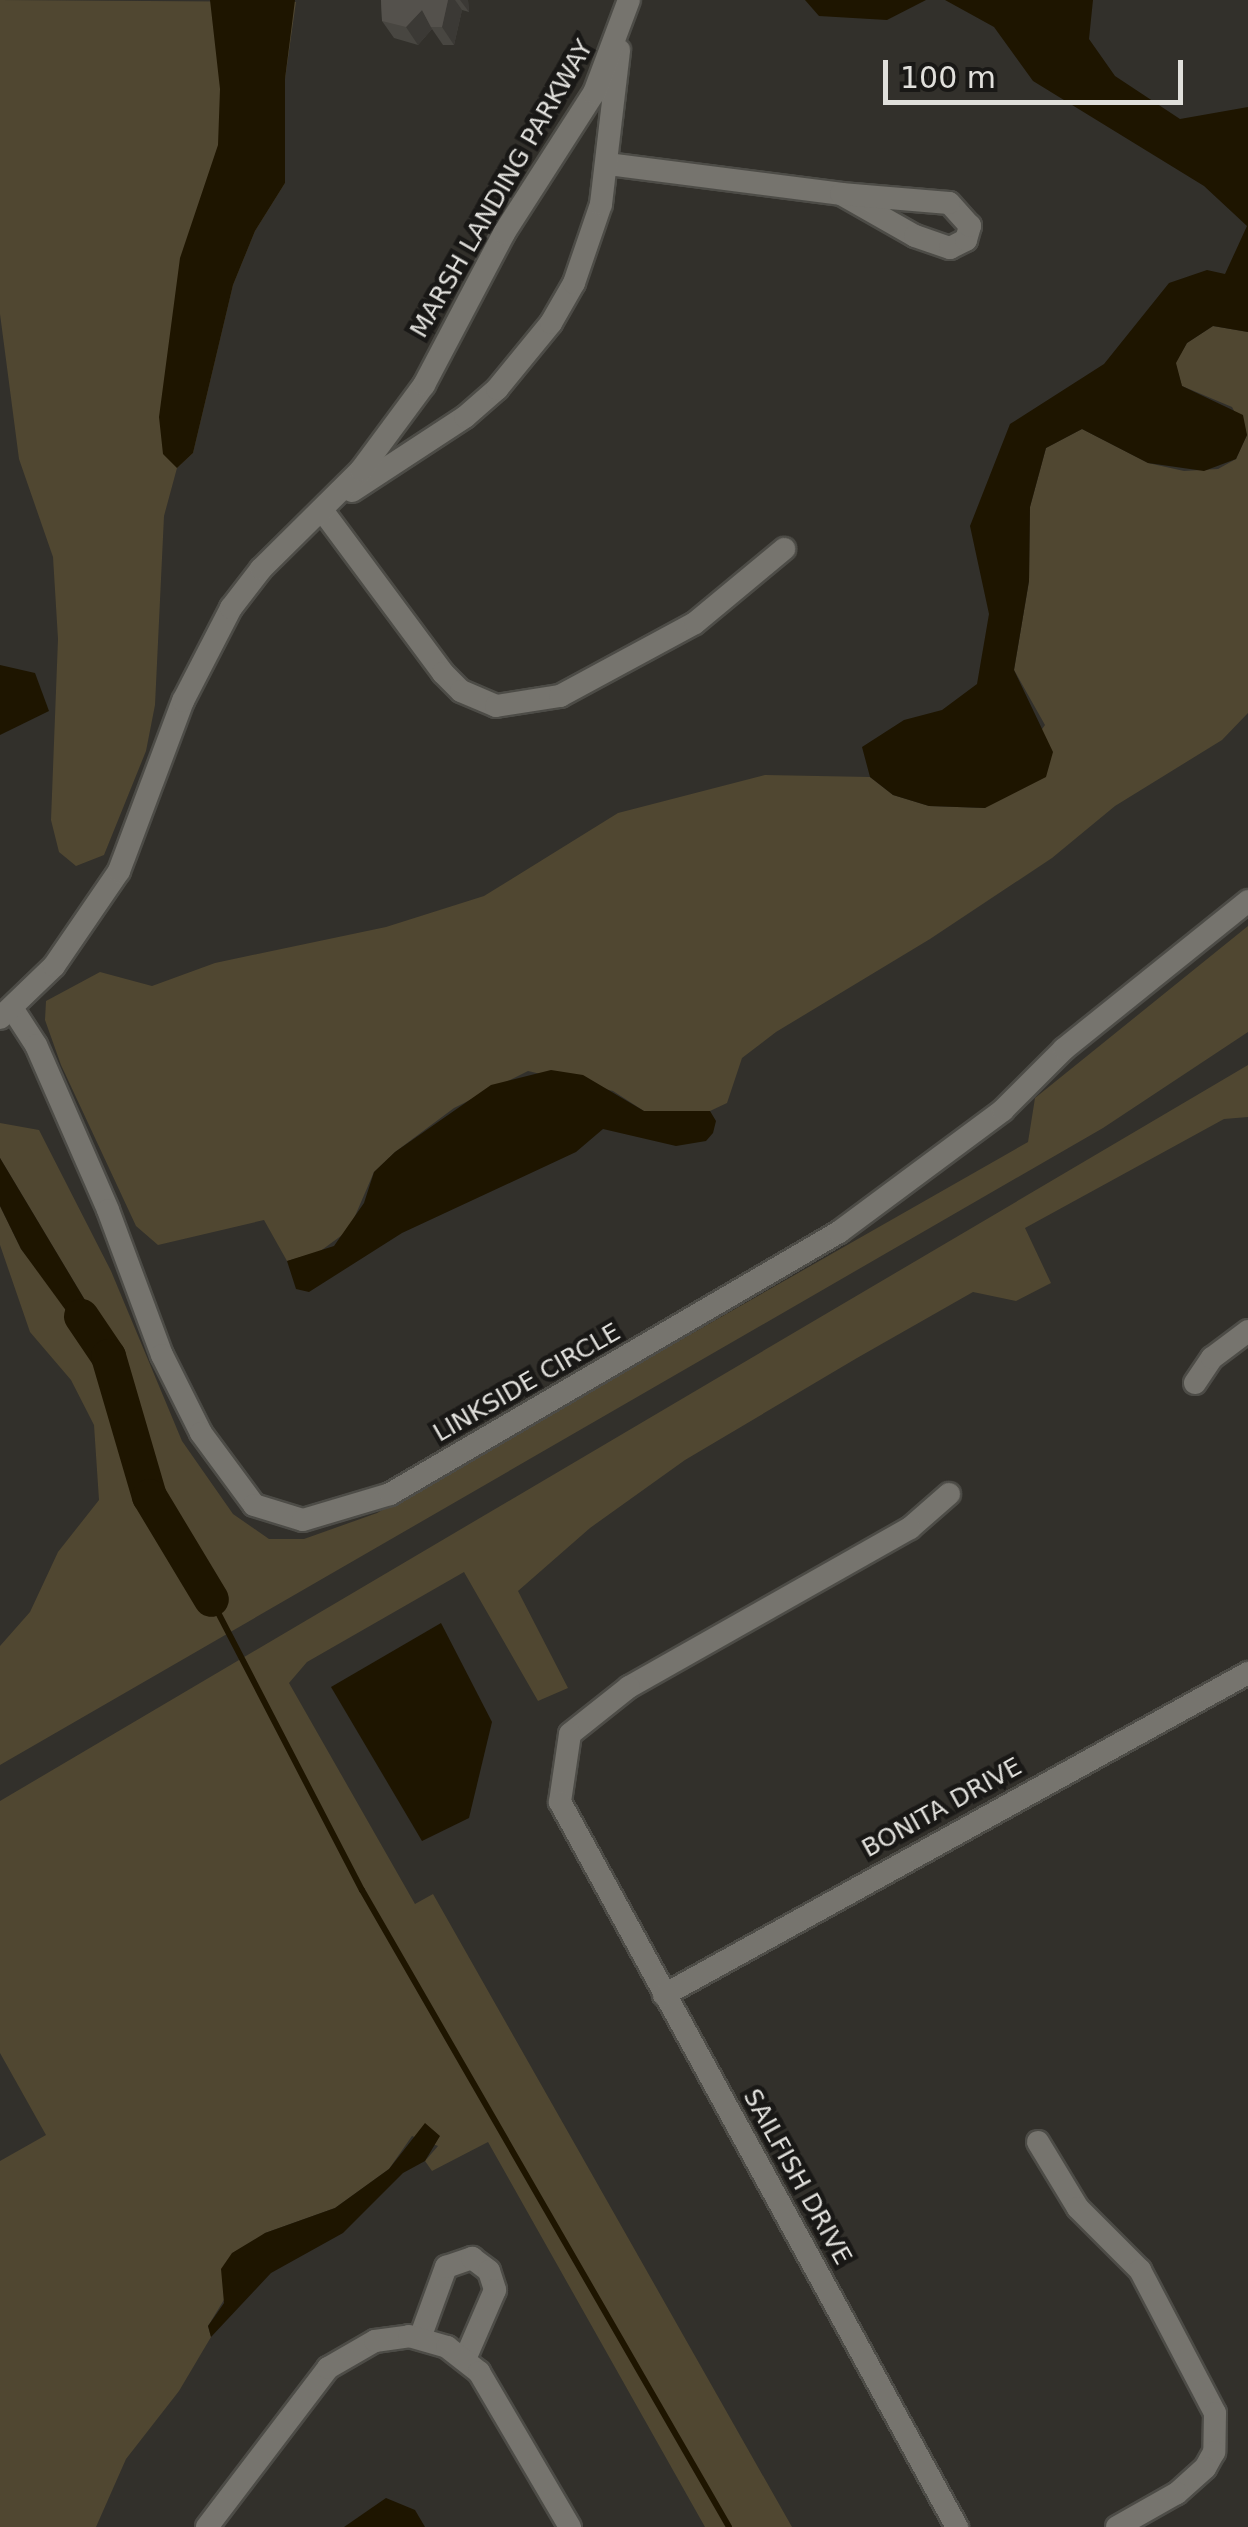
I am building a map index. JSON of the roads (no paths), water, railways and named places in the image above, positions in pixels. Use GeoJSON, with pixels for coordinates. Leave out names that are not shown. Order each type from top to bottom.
{"type":"FeatureCollection","features":[{"type":"Feature","properties":{"kind":"street","name":"MARSH LANDING PARKWAY"},"geometry":{"type":"LineString","coordinates":[[322,510],[465,417],[526,357],[574,283],[608,164],[620,36],[629,0]]}},
{"type":"Feature","properties":{"kind":"street","name":"MARSH LANDING PARKWAY"},"geometry":{"type":"LineString","coordinates":[[4,1014],[90,922],[118,871],[183,701],[230,608],[361,470],[424,385],[504,233],[576,125],[620,36]]}},
{"type":"Feature","properties":{"kind":"street"},"geometry":{"type":"LineString","coordinates":[[608,164],[949,204],[970,226],[966,240],[950,248],[915,236],[841,194]]}},
{"type":"Feature","properties":{"kind":"street"},"geometry":{"type":"LineString","coordinates":[[322,510],[443,673],[462,691],[496,706],[550,700],[695,624],[784,550]]}},
{"type":"Feature","properties":{"kind":"street","name":"LINKSIDE CIRCLE"},"geometry":{"type":"LineString","coordinates":[[4,1014],[36,1045],[108,1210],[162,1355],[201,1433],[241,1494],[269,1513],[303,1520],[390,1494],[839,1232],[1003,1110],[1064,1049],[1248,901]]}},
{"type":"Feature","properties":{"kind":"street"},"geometry":{"type":"LineString","coordinates":[[1195,1383],[1212,1358],[1248,1331]]}},
{"type":"Feature","properties":{"kind":"street","name":"SAILFISH DRIVE"},"geometry":{"type":"LineString","coordinates":[[949,1494],[910,1528],[629,1688],[570,1734],[560,1802],[586,1856],[957,2527]]}},
{"type":"Feature","properties":{"kind":"street","name":"BONITA DRIVE"},"geometry":{"type":"LineString","coordinates":[[664,1995],[1248,1672]]}},
{"type":"Feature","properties":{"kind":"street"},"geometry":{"type":"LineString","coordinates":[[1038,2142],[1078,2208],[1140,2270],[1215,2413],[1214,2452],[1205,2468],[1177,2494],[1117,2527]]}},
{"type":"Feature","properties":{"kind":"street"},"geometry":{"type":"LineString","coordinates":[[420,2338],[446,2266],[472,2258],[489,2271],[494,2290],[465,2359]]}},
{"type":"Feature","properties":{"kind":"street"},"geometry":{"type":"LineString","coordinates":[[207,2527],[338,2358],[375,2340],[420,2338],[465,2359],[491,2387],[570,2527]]}},
{"type":"Feature","properties":{"kind":"waterway"},"geometry":{"type":"LineString","coordinates":[[81,1316],[108,1356],[149,1496],[211,1599]]}},
{"type":"Feature","properties":{"kind":"waterway"},"geometry":{"type":"LineString","coordinates":[[211,1599],[362,1890],[729,2527]]}}]}
